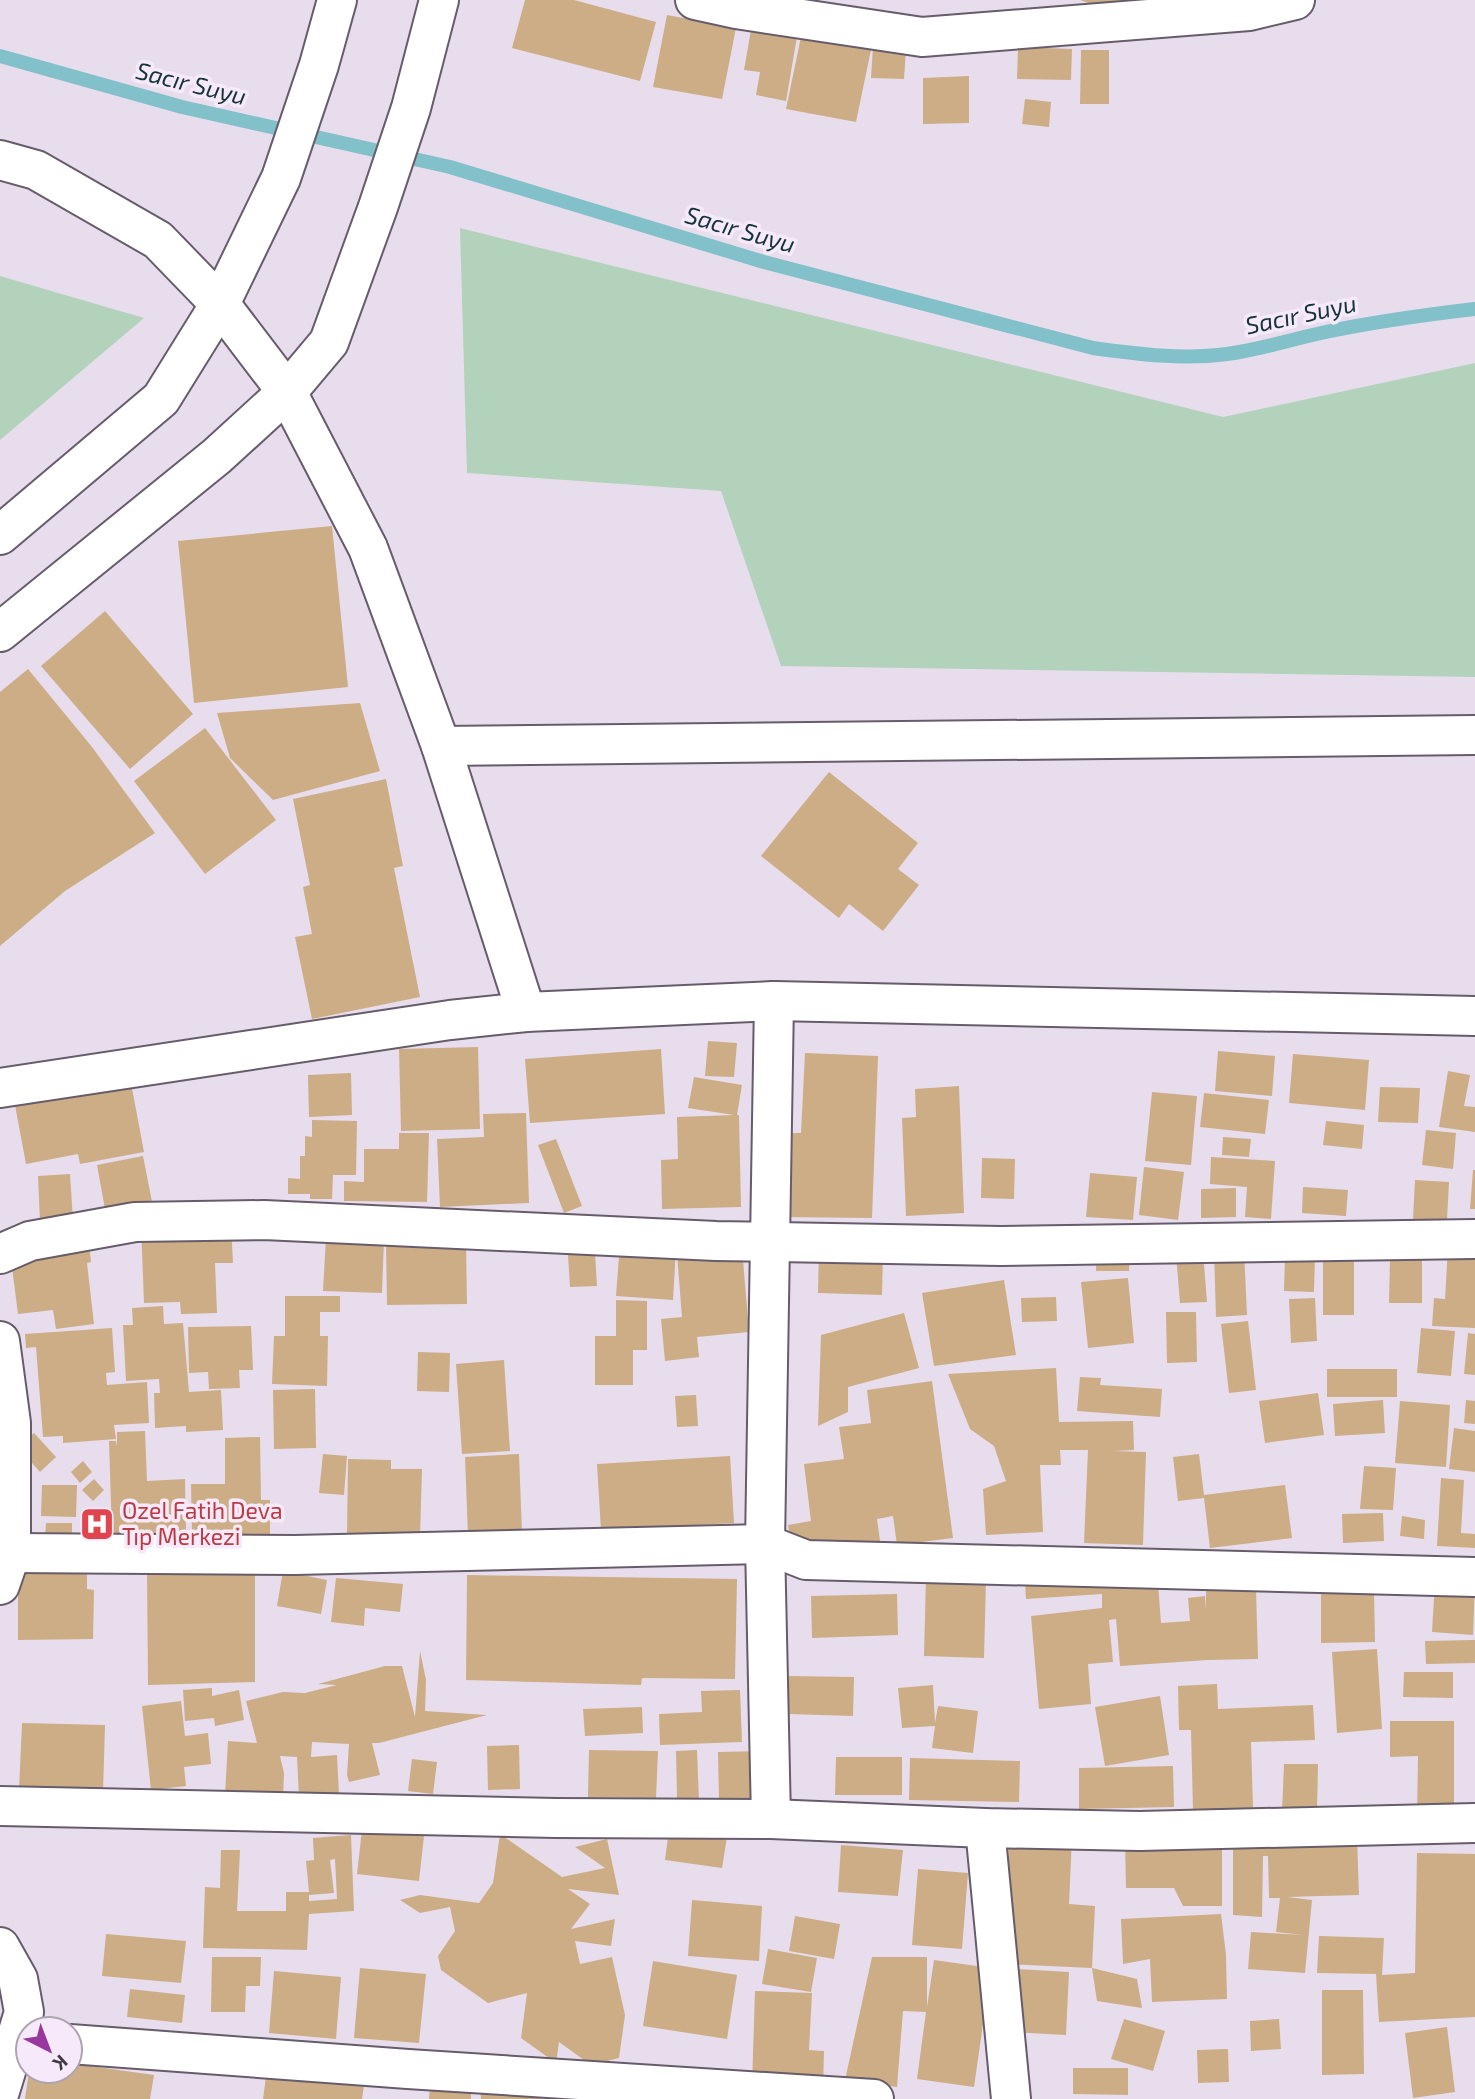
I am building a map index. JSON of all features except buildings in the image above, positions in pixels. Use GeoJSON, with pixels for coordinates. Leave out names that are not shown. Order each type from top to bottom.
{"type":"FeatureCollection","features":[{"type":"Feature","properties":{"kind":"street"},"geometry":{"type":"LineString","coordinates":[[0,535],[160,399],[220,304],[281,178],[319,65],[337,0]]}},
{"type":"Feature","properties":{"kind":"street"},"geometry":{"type":"LineString","coordinates":[[0,632],[217,456],[287,392],[329,342],[411,108],[439,0]]}},
{"type":"Feature","properties":{"kind":"street"},"geometry":{"type":"LineString","coordinates":[[695,0],[922,37],[1142,10],[1249,11],[1295,0]]}},
{"type":"Feature","properties":{"kind":"street"},"geometry":{"type":"LineString","coordinates":[[0,160],[36,170],[158,240],[220,304],[287,392],[368,548],[441,746],[526,1012]]}},
{"type":"Feature","properties":{"kind":"street"},"geometry":{"type":"LineString","coordinates":[[441,746],[1475,735]]}},
{"type":"Feature","properties":{"kind":"street"},"geometry":{"type":"LineString","coordinates":[[771,1819],[765,1544],[774,1001]]}},
{"type":"Feature","properties":{"kind":"street"},"geometry":{"type":"LineString","coordinates":[[0,1087],[436,1022],[526,1012],[774,1001],[1475,1016]]}},
{"type":"Feature","properties":{"kind":"street"},"geometry":{"type":"LineString","coordinates":[[0,1254],[30,1241],[135,1222],[264,1220],[770,1242],[1001,1246],[1475,1239]]}},
{"type":"Feature","properties":{"kind":"street"},"geometry":{"type":"LineString","coordinates":[[0,1341],[11,1423],[5,1569],[295,1555],[765,1544],[806,1560],[1475,1577]]}},
{"type":"Feature","properties":{"kind":"street"},"geometry":{"type":"LineString","coordinates":[[0,1806],[542,1818],[771,1819],[1140,1831],[1475,1824]]}},
{"type":"Feature","properties":{"kind":"street"},"geometry":{"type":"LineString","coordinates":[[985,1828],[1011,2099]]}},
{"type":"Feature","properties":{"kind":"street"},"geometry":{"type":"LineString","coordinates":[[0,1947],[18,1979],[24,2015]]}},
{"type":"Feature","properties":{"kind":"street"},"geometry":{"type":"LineString","coordinates":[[84,2045],[874,2099]]}},
{"type":"Feature","properties":{"kind":"street"},"geometry":{"type":"LineString","coordinates":[[0,2091],[14,2059]]}},
{"type":"Feature","properties":{"kind":"green space"},"geometry":{"type":"Polygon","coordinates":[[[460,228],[1223,417],[1475,363],[1475,677],[781,666],[721,491],[467,473],[460,228]]]}},
{"type":"Feature","properties":{"kind":"green space"},"geometry":{"type":"Polygon","coordinates":[[[0,276],[144,318],[0,440],[0,276]]]}},
{"type":"Feature","properties":{"kind":"waterway","name":"Sacır Suyu"},"geometry":{"type":"LineString","coordinates":[[0,56],[182,107],[450,167],[764,262],[1093,348],[1143,354],[1210,356],[1251,350],[1359,325],[1475,309]]}},
{"type":"Feature","properties":{"kind":"place","name":"Ozel Fatih Deva Tıp Merkezi"},"geometry":{"type":"Point","coordinates":[97,1524]}}]}
